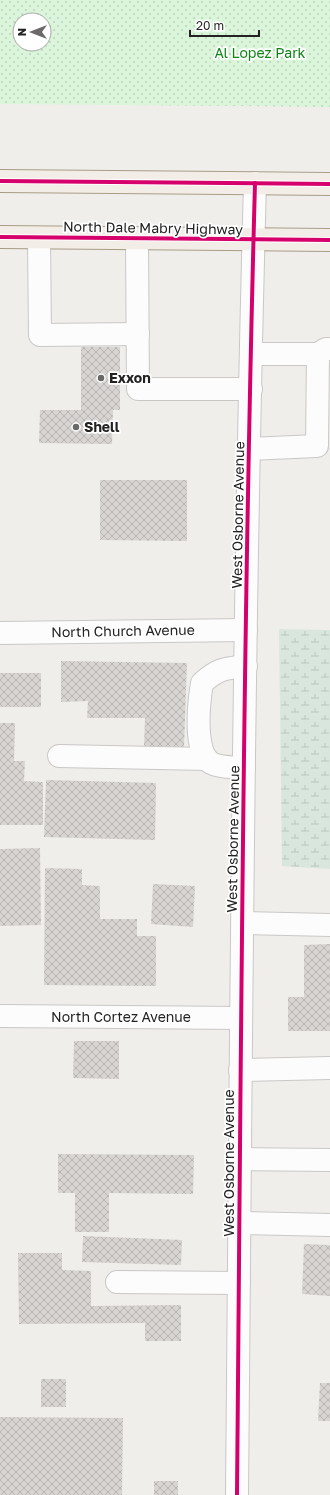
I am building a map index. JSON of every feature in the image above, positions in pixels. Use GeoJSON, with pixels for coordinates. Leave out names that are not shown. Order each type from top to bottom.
{"type":"FeatureCollection","features":[{"type":"Feature","properties":{"kind":"main road"},"geometry":{"type":"LineString","coordinates":[[0,181],[330,184]]}},
{"type":"Feature","properties":{"kind":"main road","name":"North Dale Mabry Highway"},"geometry":{"type":"LineString","coordinates":[[0,238],[330,240]]}},
{"type":"Feature","properties":{"kind":"street","name":"West Osborne Avenue"},"geometry":{"type":"LineString","coordinates":[[237,1495],[244,768],[255,183]]}},
{"type":"Feature","properties":{"kind":"street"},"geometry":{"type":"LineString","coordinates":[[39,238],[40,335],[138,334]]}},
{"type":"Feature","properties":{"kind":"street"},"geometry":{"type":"LineString","coordinates":[[137,239],[138,389],[251,389]]}},
{"type":"Feature","properties":{"kind":"street"},"geometry":{"type":"LineString","coordinates":[[250,449],[324,446],[324,352],[251,354]]}},
{"type":"Feature","properties":{"kind":"street","name":"North Church Avenue"},"geometry":{"type":"LineString","coordinates":[[0,633],[246,630]]}},
{"type":"Feature","properties":{"kind":"street"},"geometry":{"type":"LineString","coordinates":[[244,768],[216,765],[210,762],[202,750],[198,725],[202,683],[211,675],[223,669],[246,666]]}},
{"type":"Feature","properties":{"kind":"street"},"geometry":{"type":"LineString","coordinates":[[59,756],[207,759]]}},
{"type":"Feature","properties":{"kind":"street"},"geometry":{"type":"LineString","coordinates":[[243,923],[330,925]]}},
{"type":"Feature","properties":{"kind":"street","name":"North Cortez Avenue"},"geometry":{"type":"LineString","coordinates":[[0,1016],[241,1018]]}},
{"type":"Feature","properties":{"kind":"street"},"geometry":{"type":"LineString","coordinates":[[240,1070],[330,1068]]}},
{"type":"Feature","properties":{"kind":"street"},"geometry":{"type":"LineString","coordinates":[[240,1159],[330,1160]]}},
{"type":"Feature","properties":{"kind":"street"},"geometry":{"type":"LineString","coordinates":[[240,1223],[330,1225]]}},
{"type":"Feature","properties":{"kind":"street"},"geometry":{"type":"LineString","coordinates":[[117,1282],[239,1283]]}},
{"type":"Feature","properties":{"kind":"green space","name":"Al Lopez Park"},"geometry":{"type":"Polygon","coordinates":[[[0,0],[330,0],[330,107],[0,104],[0,0]]]}},
{"type":"Feature","properties":{"kind":"green space"},"geometry":{"type":"Polygon","coordinates":[[[279,629],[330,630],[330,869],[282,866],[279,629]]]}},
{"type":"Feature","properties":{"kind":"building"},"geometry":{"type":"Polygon","coordinates":[[[81,347],[120,347],[120,410],[113,410],[112,444],[39,443],[40,410],[81,410],[81,347]]]}},
{"type":"Feature","properties":{"kind":"building"},"geometry":{"type":"Polygon","coordinates":[[[100,480],[187,480],[187,541],[100,540],[100,480]]]}},
{"type":"Feature","properties":{"kind":"building"},"geometry":{"type":"Polygon","coordinates":[[[61,661],[187,663],[184,747],[144,746],[145,718],[87,718],[88,701],[61,702],[61,661]]]}},
{"type":"Feature","properties":{"kind":"building"},"geometry":{"type":"Polygon","coordinates":[[[0,673],[41,673],[41,707],[0,707],[0,673]]]}},
{"type":"Feature","properties":{"kind":"building"},"geometry":{"type":"Polygon","coordinates":[[[0,723],[15,723],[14,761],[25,761],[24,781],[43,782],[43,825],[0,825],[0,723]]]}},
{"type":"Feature","properties":{"kind":"building"},"geometry":{"type":"Polygon","coordinates":[[[46,780],[156,783],[155,840],[44,837],[46,780]]]}},
{"type":"Feature","properties":{"kind":"building"},"geometry":{"type":"Polygon","coordinates":[[[40,848],[41,925],[0,926],[0,849],[40,848]]]}},
{"type":"Feature","properties":{"kind":"building"},"geometry":{"type":"Polygon","coordinates":[[[45,868],[82,869],[82,885],[100,886],[100,919],[137,919],[137,936],[156,936],[156,986],[44,985],[45,868]]]}},
{"type":"Feature","properties":{"kind":"building"},"geometry":{"type":"Polygon","coordinates":[[[153,884],[195,886],[193,927],[151,924],[153,884]]]}},
{"type":"Feature","properties":{"kind":"building"},"geometry":{"type":"Polygon","coordinates":[[[330,944],[330,1031],[288,1031],[288,997],[304,997],[304,945],[330,944]]]}},
{"type":"Feature","properties":{"kind":"building"},"geometry":{"type":"Polygon","coordinates":[[[74,1041],[119,1041],[119,1079],[73,1078],[74,1041]]]}},
{"type":"Feature","properties":{"kind":"building"},"geometry":{"type":"Polygon","coordinates":[[[58,1154],[194,1155],[193,1194],[109,1193],[109,1232],[75,1232],[75,1193],[58,1193],[58,1154]]]}},
{"type":"Feature","properties":{"kind":"building"},"geometry":{"type":"Polygon","coordinates":[[[83,1236],[182,1240],[181,1265],[82,1262],[83,1236]]]}},
{"type":"Feature","properties":{"kind":"building"},"geometry":{"type":"Polygon","coordinates":[[[304,1244],[330,1245],[330,1296],[302,1294],[304,1244]]]}},
{"type":"Feature","properties":{"kind":"building"},"geometry":{"type":"Polygon","coordinates":[[[18,1253],[62,1253],[62,1270],[91,1271],[91,1306],[181,1305],[181,1341],[145,1341],[145,1323],[19,1324],[18,1253]]]}},
{"type":"Feature","properties":{"kind":"building"},"geometry":{"type":"Polygon","coordinates":[[[41,1379],[66,1379],[66,1407],[41,1407],[41,1379]]]}},
{"type":"Feature","properties":{"kind":"building"},"geometry":{"type":"Polygon","coordinates":[[[320,1383],[330,1383],[330,1421],[318,1421],[320,1383]]]}},
{"type":"Feature","properties":{"kind":"building"},"geometry":{"type":"Polygon","coordinates":[[[0,1417],[123,1418],[122,1495],[0,1495],[0,1417]]]}},
{"type":"Feature","properties":{"kind":"building"},"geometry":{"type":"Polygon","coordinates":[[[154,1481],[178,1481],[178,1495],[154,1495],[154,1481]]]}},
{"type":"Feature","properties":{"kind":"cycle path"},"geometry":{"type":"LineString","coordinates":[[0,181],[330,184]]}},
{"type":"Feature","properties":{"kind":"cycle path"},"geometry":{"type":"LineString","coordinates":[[237,1495],[245,675],[255,183]]}},
{"type":"Feature","properties":{"kind":"cycle path"},"geometry":{"type":"LineString","coordinates":[[0,237],[330,240]]}},
{"type":"Feature","properties":{"kind":"place","name":"Exxon"},"geometry":{"type":"Point","coordinates":[101,378]}},
{"type":"Feature","properties":{"kind":"place","name":"Shell"},"geometry":{"type":"Point","coordinates":[76,427]}}]}
